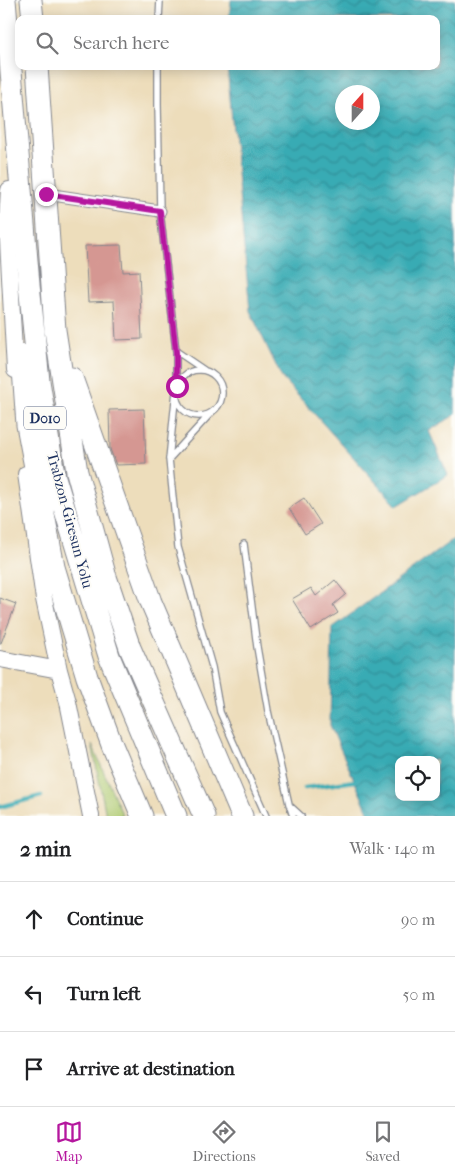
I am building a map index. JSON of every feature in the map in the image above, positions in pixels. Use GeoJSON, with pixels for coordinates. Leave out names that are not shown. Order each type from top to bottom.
{"type":"FeatureCollection","features":[{"type":"Feature","properties":{"kind":"highway","name":"Trabzon-Giresun Yolu"},"geometry":{"type":"LineString","coordinates":[[5,0],[4,48],[39,381],[54,474],[109,656],[176,816]]}},
{"type":"Feature","properties":{"kind":"highway"},"geometry":{"type":"LineString","coordinates":[[32,0],[33,15]]}},
{"type":"Feature","properties":{"kind":"highway"},"geometry":{"type":"LineString","coordinates":[[4,48],[4,132],[27,425],[54,567],[87,677],[112,745],[142,816]]}},
{"type":"Feature","properties":{"kind":"highway","name":"Trabzon-Giresun Yolu"},"geometry":{"type":"LineString","coordinates":[[36,70],[56,330],[76,472],[105,574],[130,648],[204,816]]}},
{"type":"Feature","properties":{"kind":"highway"},"geometry":{"type":"LineString","coordinates":[[56,330],[152,602],[242,816]]}},
{"type":"Feature","properties":{"kind":"street"},"geometry":{"type":"LineString","coordinates":[[9,190],[7,222],[17,416],[44,599],[59,670],[68,702],[91,816]]}},
{"type":"Feature","properties":{"kind":"street"},"geometry":{"type":"LineString","coordinates":[[46,194],[160,211]]}},
{"type":"Feature","properties":{"kind":"street"},"geometry":{"type":"LineString","coordinates":[[0,659],[59,670]]}},
{"type":"Feature","properties":{"kind":"lane"},"geometry":{"type":"LineString","coordinates":[[159,15],[160,0]]}},
{"type":"Feature","properties":{"kind":"lane"},"geometry":{"type":"LineString","coordinates":[[158,70],[160,211],[176,352],[176,398],[182,408],[192,414],[204,414],[215,409]]}},
{"type":"Feature","properties":{"kind":"lane"},"geometry":{"type":"LineString","coordinates":[[169,459],[215,409],[221,395],[218,380],[213,375],[176,352]]}},
{"type":"Feature","properties":{"kind":"lane"},"geometry":{"type":"LineString","coordinates":[[206,371],[188,372],[180,380],[176,392],[169,459],[178,547],[212,667],[220,712],[266,816]]}},
{"type":"Feature","properties":{"kind":"lane"},"geometry":{"type":"LineString","coordinates":[[244,544],[257,647],[268,711],[293,816]]}},
{"type":"Feature","properties":{"kind":"lane"},"geometry":{"type":"LineString","coordinates":[[289,804],[301,816]]}},
{"type":"Feature","properties":{"kind":"green space"},"geometry":{"type":"Polygon","coordinates":[[[92,745],[123,816],[106,816],[92,745]]]}},
{"type":"Feature","properties":{"kind":"water"},"geometry":{"type":"Polygon","coordinates":[[[231,0],[455,0],[455,415],[429,431],[448,475],[397,506],[282,378],[250,311],[227,70],[440,70],[440,15],[229,15],[231,0]]]}},
{"type":"Feature","properties":{"kind":"water"},"geometry":{"type":"Polygon","coordinates":[[[455,538],[455,816],[370,816],[330,725],[332,628],[455,538]]]}},
{"type":"Feature","properties":{"kind":"building"},"geometry":{"type":"Polygon","coordinates":[[[121,245],[123,272],[139,271],[142,339],[116,340],[114,301],[88,302],[85,246],[121,245]]]}},
{"type":"Feature","properties":{"kind":"building"},"geometry":{"type":"Polygon","coordinates":[[[144,409],[146,464],[116,465],[110,449],[109,410],[144,409]]]}},
{"type":"Feature","properties":{"kind":"building"},"geometry":{"type":"Polygon","coordinates":[[[304,498],[321,524],[305,534],[289,508],[304,498]]]}},
{"type":"Feature","properties":{"kind":"building"},"geometry":{"type":"Polygon","coordinates":[[[335,580],[346,594],[333,605],[338,613],[311,630],[292,599],[311,588],[316,596],[335,580]]]}},
{"type":"Feature","properties":{"kind":"building"},"geometry":{"type":"Polygon","coordinates":[[[0,598],[16,604],[1,643],[0,643],[0,598]]]}},
{"type":"Feature","properties":{"kind":"waterway"},"geometry":{"type":"LineString","coordinates":[[305,788],[355,781]]}},
{"type":"Feature","properties":{"kind":"waterway"},"geometry":{"type":"LineString","coordinates":[[0,807],[41,796]]}},
{"type":"Feature","properties":{"kind":"route"},"geometry":{"type":"LineString","coordinates":[[46,194],[160,211],[176,352],[176,392],[177,386]]}}]}
